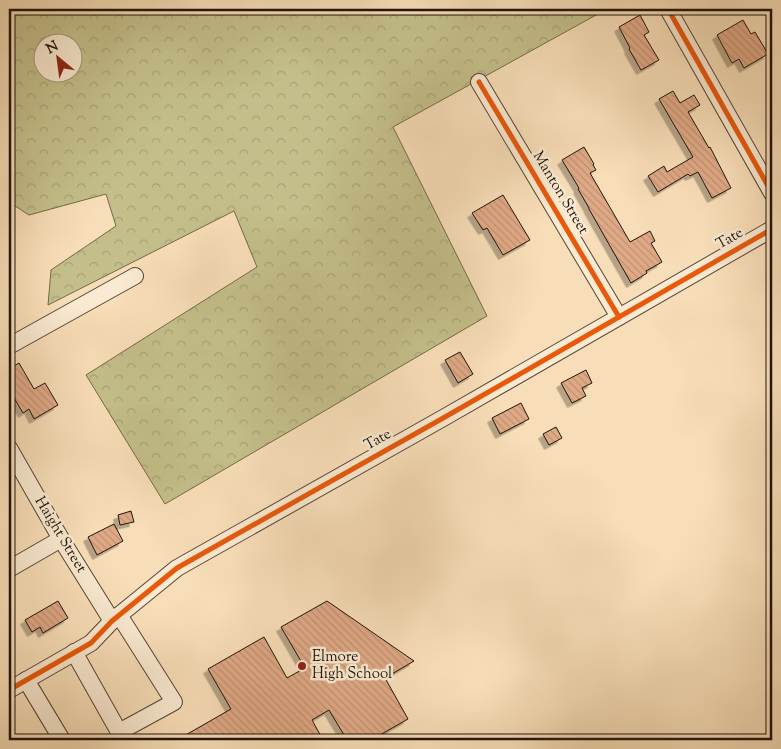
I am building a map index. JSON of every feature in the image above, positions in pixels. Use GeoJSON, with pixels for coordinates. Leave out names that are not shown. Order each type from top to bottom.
{"type":"FeatureCollection","features":[{"type":"Feature","properties":{"kind":"street"},"geometry":{"type":"LineString","coordinates":[[668,9],[772,193]]}},
{"type":"Feature","properties":{"kind":"street","name":"Manton Street"},"geometry":{"type":"LineString","coordinates":[[479,82],[619,317]]}},
{"type":"Feature","properties":{"kind":"street","name":"Tate"},"geometry":{"type":"LineString","coordinates":[[9,690],[91,643],[115,618],[177,568],[772,229]]}},
{"type":"Feature","properties":{"kind":"street"},"geometry":{"type":"LineString","coordinates":[[9,346],[135,276]]}},
{"type":"Feature","properties":{"kind":"street","name":"Haight Street"},"geometry":{"type":"LineString","coordinates":[[9,448],[61,539],[174,702],[119,732],[74,652]]}},
{"type":"Feature","properties":{"kind":"street"},"geometry":{"type":"LineString","coordinates":[[9,569],[61,539]]}},
{"type":"Feature","properties":{"kind":"street"},"geometry":{"type":"LineString","coordinates":[[26,680],[62,740]]}},
{"type":"Feature","properties":{"kind":"green space"},"geometry":{"type":"Polygon","coordinates":[[[9,9],[607,9],[393,127],[487,316],[165,504],[86,375],[257,267],[234,211],[48,305],[51,270],[116,226],[106,194],[29,215],[9,202],[9,9]]]}},
{"type":"Feature","properties":{"kind":"building"},"geometry":{"type":"Polygon","coordinates":[[[640,15],[649,32],[644,35],[659,60],[641,70],[619,27],[640,15]]]}},
{"type":"Feature","properties":{"kind":"building"},"geometry":{"type":"Polygon","coordinates":[[[743,20],[751,34],[755,32],[768,54],[744,68],[739,59],[732,63],[717,35],[743,20]]]}},
{"type":"Feature","properties":{"kind":"building"},"geometry":{"type":"Polygon","coordinates":[[[673,91],[680,103],[694,95],[700,105],[688,112],[710,147],[731,188],[712,198],[698,172],[690,176],[688,174],[658,192],[648,176],[664,166],[667,172],[693,157],[659,99],[673,91]]]}},
{"type":"Feature","properties":{"kind":"building"},"geometry":{"type":"Polygon","coordinates":[[[584,147],[596,170],[590,173],[630,242],[650,231],[655,241],[651,243],[662,262],[646,271],[647,273],[631,283],[562,160],[584,147]]]}},
{"type":"Feature","properties":{"kind":"building"},"geometry":{"type":"Polygon","coordinates":[[[503,195],[530,240],[503,255],[487,228],[483,230],[472,213],[503,195]]]}},
{"type":"Feature","properties":{"kind":"building"},"geometry":{"type":"Polygon","coordinates":[[[460,352],[473,374],[458,383],[445,360],[460,352]]]}},
{"type":"Feature","properties":{"kind":"building"},"geometry":{"type":"Polygon","coordinates":[[[19,363],[34,389],[45,383],[58,405],[34,419],[29,409],[23,413],[13,396],[9,399],[9,369],[19,363]]]}},
{"type":"Feature","properties":{"kind":"building"},"geometry":{"type":"Polygon","coordinates":[[[586,370],[592,383],[582,388],[586,396],[572,403],[561,383],[586,370]]]}},
{"type":"Feature","properties":{"kind":"building"},"geometry":{"type":"Polygon","coordinates":[[[521,403],[529,419],[500,434],[492,418],[521,403]]]}},
{"type":"Feature","properties":{"kind":"building"},"geometry":{"type":"Polygon","coordinates":[[[556,427],[562,438],[549,445],[543,434],[556,427]]]}},
{"type":"Feature","properties":{"kind":"building"},"geometry":{"type":"Polygon","coordinates":[[[131,511],[134,522],[120,525],[118,515],[131,511]]]}},
{"type":"Feature","properties":{"kind":"building"},"geometry":{"type":"Polygon","coordinates":[[[114,524],[123,541],[97,555],[88,537],[114,524]]]}},
{"type":"Feature","properties":{"kind":"building"},"geometry":{"type":"Polygon","coordinates":[[[58,601],[68,618],[43,633],[40,627],[32,632],[25,620],[58,601]]]}},
{"type":"Feature","properties":{"kind":"building"},"geometry":{"type":"Polygon","coordinates":[[[327,601],[414,661],[385,678],[408,719],[371,740],[347,740],[329,710],[312,720],[323,740],[177,740],[231,709],[208,669],[264,637],[287,678],[305,668],[281,627],[327,601]]]}},
{"type":"Feature","properties":{"kind":"cycle path"},"geometry":{"type":"LineString","coordinates":[[668,9],[772,193]]}},
{"type":"Feature","properties":{"kind":"cycle path"},"geometry":{"type":"LineString","coordinates":[[479,82],[619,317]]}},
{"type":"Feature","properties":{"kind":"cycle path"},"geometry":{"type":"LineString","coordinates":[[9,690],[91,643],[112,621],[177,568],[772,229]]}},
{"type":"Feature","properties":{"kind":"place","name":"Elmore High School"},"geometry":{"type":"Point","coordinates":[302,666]}}]}
